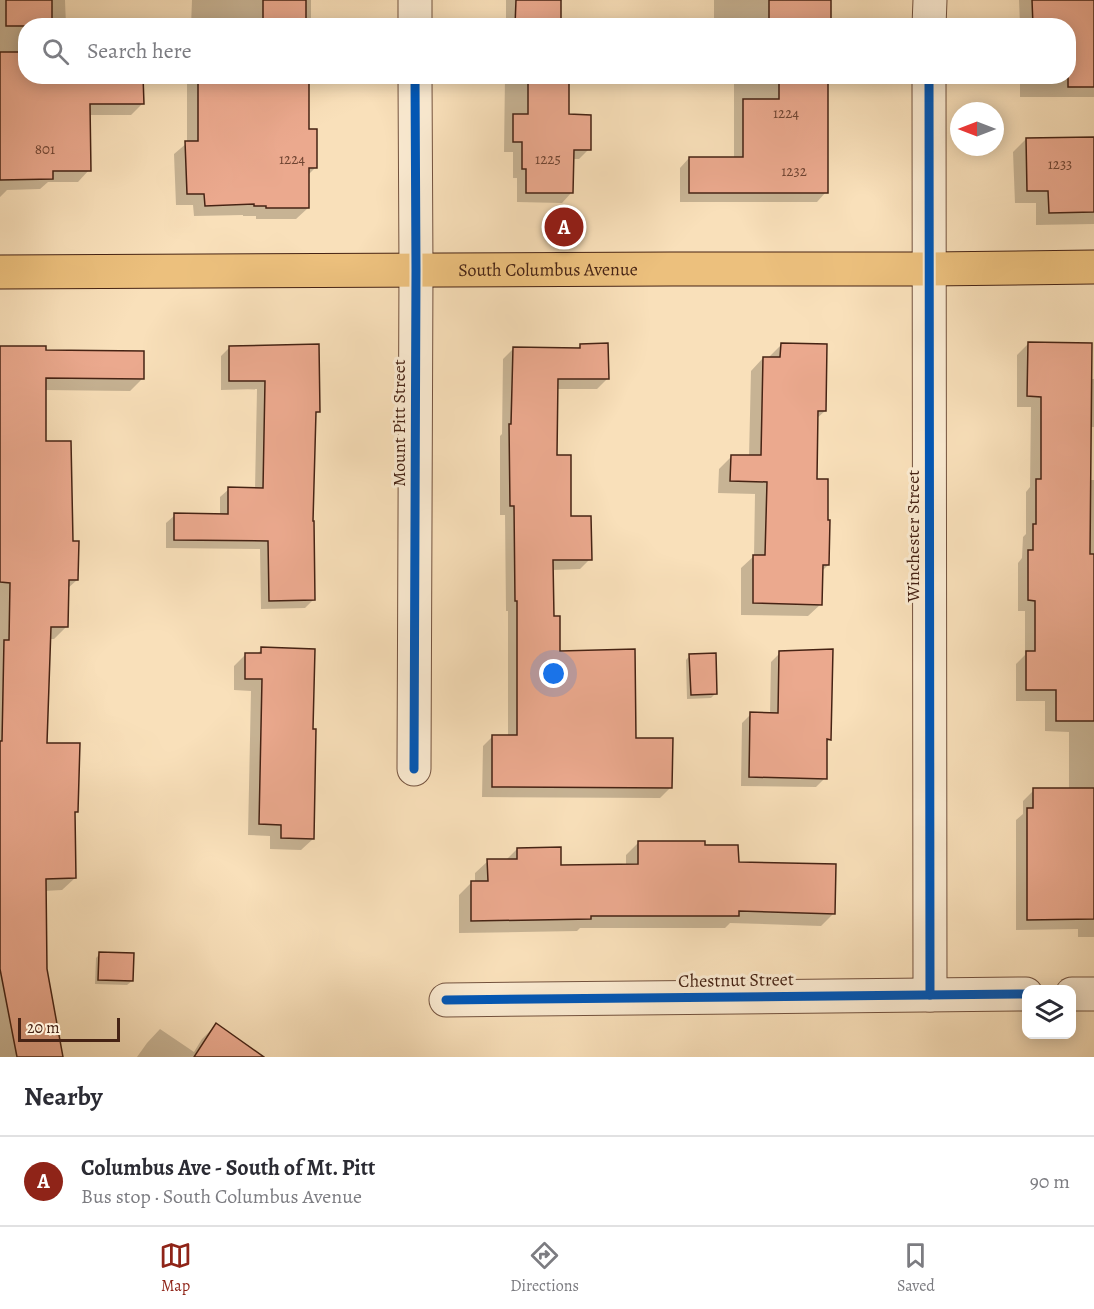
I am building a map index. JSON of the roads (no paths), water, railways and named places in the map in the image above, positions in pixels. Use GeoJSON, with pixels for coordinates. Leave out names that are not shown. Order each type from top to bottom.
{"type":"FeatureCollection","features":[{"type":"Feature","properties":{"kind":"main road","name":"South Columbus Avenue"},"geometry":{"type":"LineString","coordinates":[[0,272],[1094,267]]}},
{"type":"Feature","properties":{"kind":"street"},"geometry":{"type":"LineString","coordinates":[[415,0],[415,18]]}},
{"type":"Feature","properties":{"kind":"street"},"geometry":{"type":"LineString","coordinates":[[929,18],[930,0]]}},
{"type":"Feature","properties":{"kind":"street","name":"Mount Pitt Street"},"geometry":{"type":"LineString","coordinates":[[414,769],[415,84]]}},
{"type":"Feature","properties":{"kind":"street","name":"Winchester Street"},"geometry":{"type":"LineString","coordinates":[[929,84],[930,995]]}},
{"type":"Feature","properties":{"kind":"street","name":"Chestnut Street"},"geometry":{"type":"LineString","coordinates":[[446,1000],[1022,994]]}},
{"type":"Feature","properties":{"kind":"street"},"geometry":{"type":"LineString","coordinates":[[1076,994],[1094,994]]}},
{"type":"Feature","properties":{"kind":"place","name":"Columbus Ave - South of Mt. Pitt"},"geometry":{"type":"Point","coordinates":[564,227]}}]}
